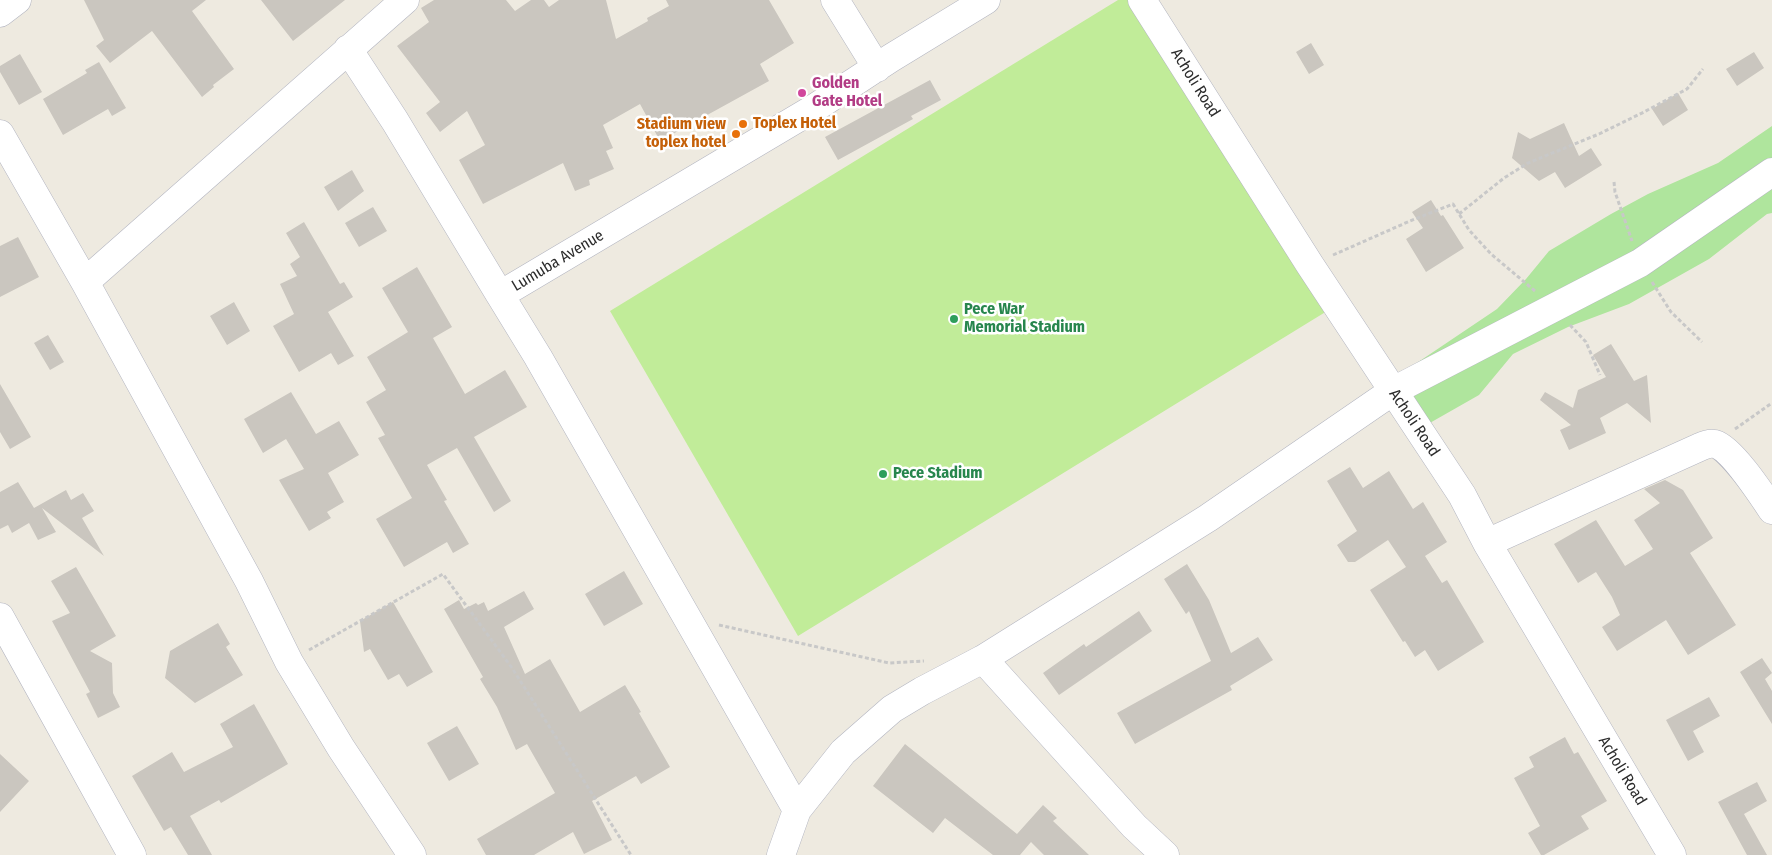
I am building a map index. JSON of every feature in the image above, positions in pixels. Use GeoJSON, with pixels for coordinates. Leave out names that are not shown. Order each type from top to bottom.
{"type":"FeatureCollection","features":[{"type":"Feature","properties":{"kind":"street"},"geometry":{"type":"LineString","coordinates":[[0,13],[17,0]]}},
{"type":"Feature","properties":{"kind":"street"},"geometry":{"type":"LineString","coordinates":[[85,282],[406,0]]}},
{"type":"Feature","properties":{"kind":"street"},"geometry":{"type":"LineString","coordinates":[[835,0],[876,68],[986,0]]}},
{"type":"Feature","properties":{"kind":"street","name":"Acholi Road"},"geometry":{"type":"LineString","coordinates":[[1142,0],[1310,266],[1462,495],[1487,543],[1672,855]]}},
{"type":"Feature","properties":{"kind":"street","name":"Lumuba Avenue"},"geometry":{"type":"LineString","coordinates":[[348,49],[395,121],[500,295],[813,109],[876,68]]}},
{"type":"Feature","properties":{"kind":"street"},"geometry":{"type":"LineString","coordinates":[[0,134],[7,166],[85,282],[249,581],[289,662],[342,748],[412,855]]}},
{"type":"Feature","properties":{"kind":"street"},"geometry":{"type":"LineString","coordinates":[[781,855],[797,810],[843,752],[892,709],[983,658],[1208,518],[1393,391],[1640,263],[1772,172]]}},
{"type":"Feature","properties":{"kind":"street"},"geometry":{"type":"LineString","coordinates":[[500,295],[538,357],[797,810]]}},
{"type":"Feature","properties":{"kind":"street"},"geometry":{"type":"LineString","coordinates":[[1487,543],[1700,446],[1715,444],[1728,453],[1772,510]]}},
{"type":"Feature","properties":{"kind":"street"},"geometry":{"type":"LineString","coordinates":[[0,617],[132,855]]}},
{"type":"Feature","properties":{"kind":"street"},"geometry":{"type":"LineString","coordinates":[[983,658],[1134,826],[1165,855]]}},
{"type":"Feature","properties":{"kind":"path"},"geometry":{"type":"LineString","coordinates":[[1459,214],[1504,178],[1528,163],[1599,134],[1644,112],[1687,89],[1703,70]]}},
{"type":"Feature","properties":{"kind":"path"},"geometry":{"type":"LineString","coordinates":[[1310,266],[1410,221],[1453,204],[1469,230],[1491,254],[1554,307],[1586,342],[1600,375]]}},
{"type":"Feature","properties":{"kind":"path"},"geometry":{"type":"LineString","coordinates":[[1715,444],[1772,403]]}},
{"type":"Feature","properties":{"kind":"path"},"geometry":{"type":"LineString","coordinates":[[289,662],[443,574],[512,668],[631,855]]}},
{"type":"Feature","properties":{"kind":"path"},"geometry":{"type":"LineString","coordinates":[[687,618],[889,663],[926,661]]}},
{"type":"Feature","properties":{"kind":"green space","name":"Pece Stadium"},"geometry":{"type":"Polygon","coordinates":[[[1118,0],[1149,0],[1332,308],[798,636],[610,311],[1118,0]]]}},
{"type":"Feature","properties":{"kind":"green space"},"geometry":{"type":"Polygon","coordinates":[[[1772,126],[1772,213],[1767,214],[1709,259],[1629,304],[1568,327],[1513,354],[1479,395],[1421,428],[1393,379],[1497,309],[1526,279],[1549,251],[1648,194],[1718,163],[1772,126]]]}},
{"type":"Feature","properties":{"kind":"building"},"geometry":{"type":"Polygon","coordinates":[[[84,0],[206,0],[192,11],[234,69],[213,85],[214,87],[202,97],[152,31],[110,63],[96,46],[104,40],[84,0]]]}},
{"type":"Feature","properties":{"kind":"building"},"geometry":{"type":"Polygon","coordinates":[[[261,0],[345,0],[293,41],[261,0]]]}},
{"type":"Feature","properties":{"kind":"building"},"geometry":{"type":"Polygon","coordinates":[[[434,0],[506,0],[515,11],[531,0],[544,0],[549,7],[559,0],[606,0],[616,39],[648,21],[647,18],[669,6],[666,0],[769,0],[794,43],[760,64],[769,81],[660,141],[640,104],[603,125],[613,148],[606,151],[614,169],[589,180],[590,185],[575,191],[563,163],[483,204],[459,160],[485,145],[467,111],[440,132],[426,113],[440,102],[397,46],[429,22],[421,8],[434,0]]]}},
{"type":"Feature","properties":{"kind":"building"},"geometry":{"type":"Polygon","coordinates":[[[1311,43],[1324,65],[1309,74],[1296,52],[1311,43]]]}},
{"type":"Feature","properties":{"kind":"building"},"geometry":{"type":"Polygon","coordinates":[[[1754,52],[1764,68],[1737,86],[1726,69],[1754,52]]]}},
{"type":"Feature","properties":{"kind":"building"},"geometry":{"type":"Polygon","coordinates":[[[20,54],[42,92],[19,105],[0,72],[0,66],[20,54]]]}},
{"type":"Feature","properties":{"kind":"building"},"geometry":{"type":"Polygon","coordinates":[[[99,62],[126,108],[112,116],[108,109],[63,135],[43,99],[87,73],[85,70],[99,62]]]}},
{"type":"Feature","properties":{"kind":"building"},"geometry":{"type":"Polygon","coordinates":[[[930,80],[941,100],[911,116],[913,119],[838,160],[825,137],[930,80]]]}},
{"type":"Feature","properties":{"kind":"building"},"geometry":{"type":"Polygon","coordinates":[[[1678,93],[1688,110],[1663,126],[1652,109],[1678,93]]]}},
{"type":"Feature","properties":{"kind":"building"},"geometry":{"type":"Polygon","coordinates":[[[1564,123],[1579,156],[1591,148],[1602,165],[1565,188],[1555,172],[1539,181],[1512,158],[1518,132],[1530,139],[1564,123]]]}},
{"type":"Feature","properties":{"kind":"building"},"geometry":{"type":"Polygon","coordinates":[[[352,170],[364,191],[338,211],[324,187],[352,170]]]}},
{"type":"Feature","properties":{"kind":"building"},"geometry":{"type":"Polygon","coordinates":[[[1431,200],[1464,248],[1426,272],[1406,239],[1423,228],[1412,212],[1431,200]]]}},
{"type":"Feature","properties":{"kind":"building"},"geometry":{"type":"Polygon","coordinates":[[[373,207],[387,231],[359,247],[345,223],[373,207]]]}},
{"type":"Feature","properties":{"kind":"building"},"geometry":{"type":"Polygon","coordinates":[[[304,222],[340,284],[344,282],[353,297],[328,312],[354,356],[338,365],[331,353],[299,372],[273,326],[294,314],[280,284],[297,276],[290,264],[300,257],[286,233],[304,222]]]}},
{"type":"Feature","properties":{"kind":"building"},"geometry":{"type":"Polygon","coordinates":[[[18,237],[39,277],[0,297],[0,246],[18,237]]]}},
{"type":"Feature","properties":{"kind":"building"},"geometry":{"type":"Polygon","coordinates":[[[417,267],[452,327],[433,338],[465,394],[505,370],[527,407],[474,437],[511,501],[494,512],[457,448],[427,465],[447,500],[444,501],[469,544],[453,553],[447,542],[404,567],[376,519],[412,498],[378,438],[385,435],[366,402],[386,390],[367,357],[408,332],[382,288],[417,267]]]}},
{"type":"Feature","properties":{"kind":"building"},"geometry":{"type":"Polygon","coordinates":[[[234,302],[250,331],[227,345],[210,316],[234,302]]]}},
{"type":"Feature","properties":{"kind":"building"},"geometry":{"type":"Polygon","coordinates":[[[48,335],[64,362],[50,370],[34,343],[48,335]]]}},
{"type":"Feature","properties":{"kind":"building"},"geometry":{"type":"Polygon","coordinates":[[[1611,344],[1634,381],[1647,375],[1651,423],[1627,403],[1600,418],[1606,433],[1569,450],[1560,430],[1571,425],[1540,400],[1545,392],[1573,408],[1578,390],[1606,377],[1593,355],[1611,344]]]}},
{"type":"Feature","properties":{"kind":"building"},"geometry":{"type":"Polygon","coordinates":[[[0,384],[31,437],[10,449],[0,432],[0,384]]]}},
{"type":"Feature","properties":{"kind":"building"},"geometry":{"type":"Polygon","coordinates":[[[291,392],[316,434],[339,421],[359,455],[328,473],[344,502],[327,512],[331,518],[309,531],[279,480],[304,469],[286,439],[263,453],[244,419],[291,392]]]}},
{"type":"Feature","properties":{"kind":"building"},"geometry":{"type":"Polygon","coordinates":[[[1350,467],[1363,488],[1389,471],[1413,509],[1423,502],[1447,542],[1425,556],[1442,583],[1447,580],[1484,642],[1438,671],[1425,650],[1415,657],[1405,641],[1403,642],[1370,590],[1406,567],[1388,540],[1355,562],[1348,562],[1337,545],[1357,531],[1327,481],[1350,467]]]}},
{"type":"Feature","properties":{"kind":"building"},"geometry":{"type":"Polygon","coordinates":[[[1665,480],[1683,490],[1713,538],[1690,553],[1736,625],[1688,655],[1666,620],[1617,651],[1602,627],[1620,615],[1612,597],[1596,572],[1578,583],[1554,544],[1596,520],[1625,566],[1653,549],[1634,520],[1660,503],[1644,489],[1665,480]]]}},
{"type":"Feature","properties":{"kind":"building"},"geometry":{"type":"Polygon","coordinates":[[[18,482],[34,508],[66,490],[71,500],[83,493],[94,511],[82,518],[104,556],[42,508],[56,532],[38,540],[29,523],[12,533],[8,525],[0,529],[0,492],[18,482]]]}},
{"type":"Feature","properties":{"kind":"building"},"geometry":{"type":"Polygon","coordinates":[[[1187,564],[1209,600],[1231,653],[1258,637],[1273,660],[1230,686],[1232,690],[1135,744],[1117,713],[1211,661],[1189,611],[1186,614],[1164,579],[1187,564]]]}},
{"type":"Feature","properties":{"kind":"building"},"geometry":{"type":"Polygon","coordinates":[[[76,567],[116,636],[90,651],[112,663],[113,693],[120,707],[98,718],[86,694],[90,692],[52,621],[70,613],[51,581],[76,567]]]}},
{"type":"Feature","properties":{"kind":"building"},"geometry":{"type":"Polygon","coordinates":[[[624,571],[643,604],[604,626],[585,594],[624,571]]]}},
{"type":"Feature","properties":{"kind":"building"},"geometry":{"type":"Polygon","coordinates":[[[524,591],[534,609],[504,627],[525,674],[550,659],[580,712],[625,685],[670,767],[641,784],[636,776],[592,801],[612,840],[584,854],[573,832],[534,855],[486,855],[477,839],[555,793],[527,744],[516,750],[497,707],[480,679],[483,677],[444,609],[459,600],[464,609],[476,603],[478,605],[484,602],[488,611],[524,591]]]}},
{"type":"Feature","properties":{"kind":"building"},"geometry":{"type":"Polygon","coordinates":[[[393,602],[433,672],[407,687],[399,674],[388,680],[370,649],[364,652],[360,621],[393,602]]]}},
{"type":"Feature","properties":{"kind":"building"},"geometry":{"type":"Polygon","coordinates":[[[1139,611],[1152,631],[1059,695],[1043,673],[1084,644],[1086,647],[1139,611]]]}},
{"type":"Feature","properties":{"kind":"building"},"geometry":{"type":"Polygon","coordinates":[[[218,623],[230,644],[226,647],[243,675],[195,703],[165,678],[170,651],[218,623]]]}},
{"type":"Feature","properties":{"kind":"building"},"geometry":{"type":"Polygon","coordinates":[[[1762,658],[1772,673],[1765,679],[1772,691],[1772,724],[1740,672],[1762,658]]]}},
{"type":"Feature","properties":{"kind":"building"},"geometry":{"type":"Polygon","coordinates":[[[1709,697],[1720,716],[1693,731],[1704,752],[1688,761],[1666,720],[1709,697]]]}},
{"type":"Feature","properties":{"kind":"building"},"geometry":{"type":"Polygon","coordinates":[[[254,704],[288,764],[221,803],[219,800],[190,816],[212,855],[188,855],[171,827],[164,831],[132,776],[172,752],[184,772],[233,747],[220,724],[254,704]]]}},
{"type":"Feature","properties":{"kind":"building"},"geometry":{"type":"Polygon","coordinates":[[[457,726],[479,764],[449,781],[427,743],[457,726]]]}},
{"type":"Feature","properties":{"kind":"building"},"geometry":{"type":"Polygon","coordinates":[[[1565,737],[1574,754],[1578,752],[1607,801],[1581,816],[1589,829],[1541,855],[1528,833],[1540,826],[1514,778],[1534,767],[1529,757],[1565,737]]]}},
{"type":"Feature","properties":{"kind":"building"},"geometry":{"type":"Polygon","coordinates":[[[905,744],[1017,834],[1043,805],[1057,818],[1053,821],[1089,855],[1044,855],[1031,842],[1020,855],[993,855],[945,818],[933,833],[873,786],[905,744]]]}},
{"type":"Feature","properties":{"kind":"building"},"geometry":{"type":"Polygon","coordinates":[[[0,754],[29,781],[0,812],[0,754]]]}},
{"type":"Feature","properties":{"kind":"building"},"geometry":{"type":"Polygon","coordinates":[[[1757,782],[1767,801],[1744,814],[1767,855],[1747,855],[1718,802],[1757,782]]]}},
{"type":"Feature","properties":{"kind":"place","name":"Golden Gate Hotel"},"geometry":{"type":"Point","coordinates":[802,93]}},
{"type":"Feature","properties":{"kind":"place","name":"Toplex Hotel"},"geometry":{"type":"Point","coordinates":[743,124]}},
{"type":"Feature","properties":{"kind":"place","name":"Stadium view toplex hotel"},"geometry":{"type":"Point","coordinates":[736,134]}},
{"type":"Feature","properties":{"kind":"place","name":"Pece War Memorial Stadium"},"geometry":{"type":"Point","coordinates":[954,319]}},
{"type":"Feature","properties":{"kind":"place","name":"Pece Stadium"},"geometry":{"type":"Point","coordinates":[883,474]}}]}
